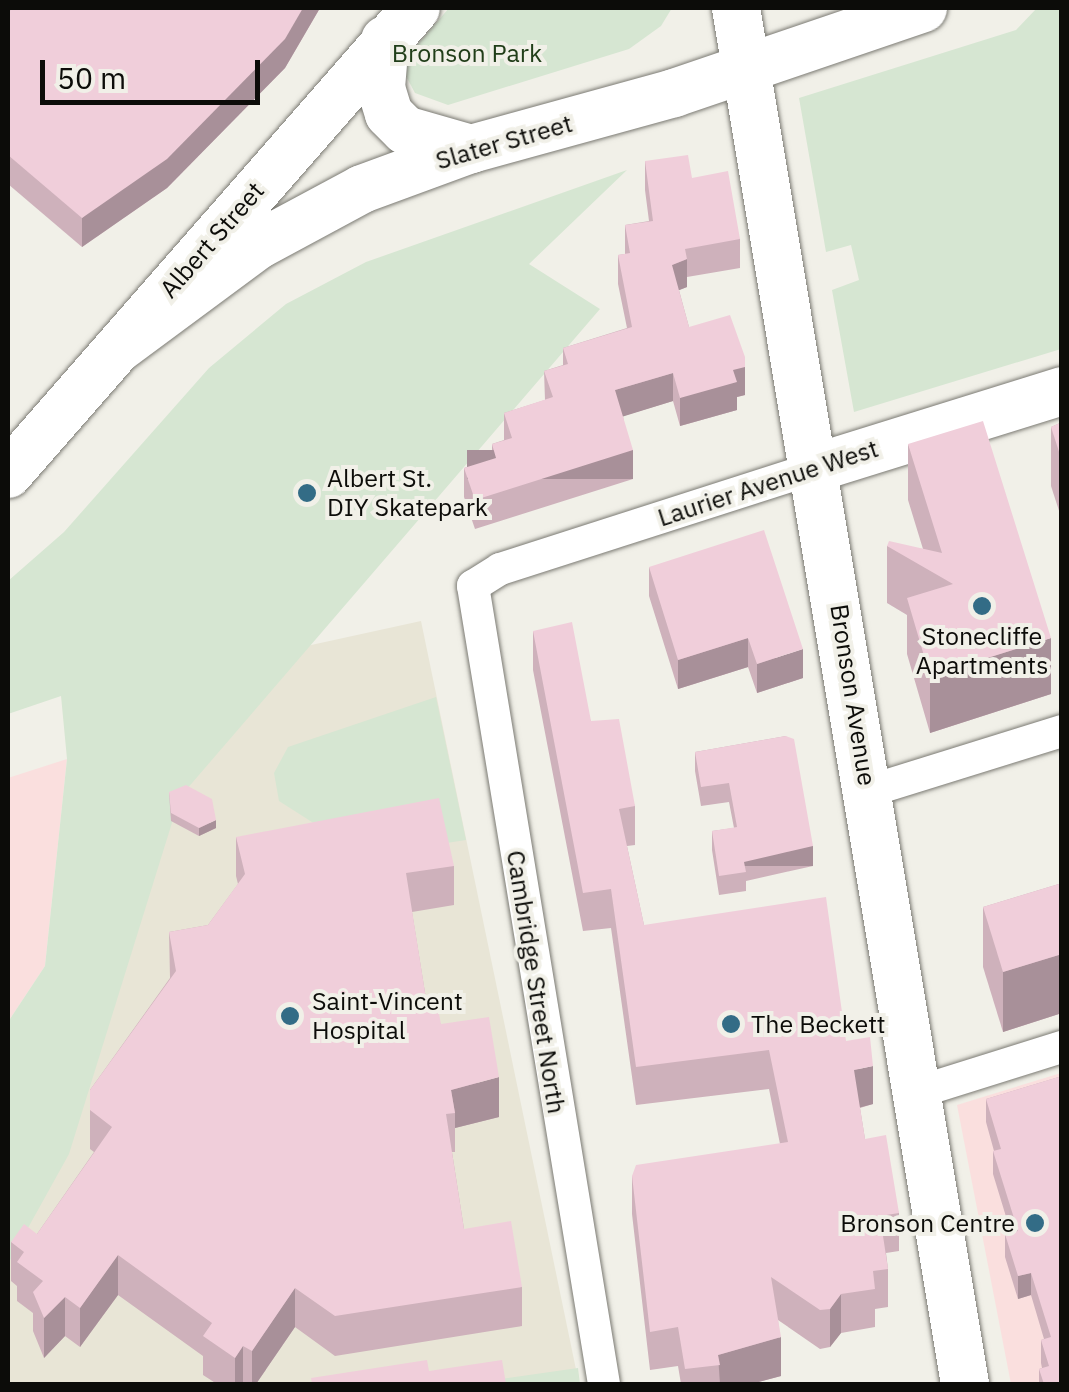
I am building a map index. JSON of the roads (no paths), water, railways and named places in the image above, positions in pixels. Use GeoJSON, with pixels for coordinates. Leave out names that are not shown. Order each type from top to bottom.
{"type":"FeatureCollection","features":[{"type":"Feature","properties":{"kind":"main road","name":"Bronson Avenue"},"geometry":{"type":"LineString","coordinates":[[736,8],[816,468],[962,1384]]}},
{"type":"Feature","properties":{"kind":"main road","name":"Slater Street"},"geometry":{"type":"LineString","coordinates":[[119,348],[312,213],[472,149],[746,67],[923,8]]}},
{"type":"Feature","properties":{"kind":"main road"},"geometry":{"type":"LineString","coordinates":[[401,24],[382,88],[389,114],[405,130],[472,149]]}},
{"type":"Feature","properties":{"kind":"main road","name":"Albert Street"},"geometry":{"type":"LineString","coordinates":[[8,474],[401,24]]}},
{"type":"Feature","properties":{"kind":"main road","name":"Laurier Avenue West"},"geometry":{"type":"LineString","coordinates":[[816,468],[1062,391]]}},
{"type":"Feature","properties":{"kind":"street","name":"Laurier Avenue West"},"geometry":{"type":"LineString","coordinates":[[477,579],[816,468]]}},
{"type":"Feature","properties":{"kind":"street","name":"Cambridge Street North"},"geometry":{"type":"LineString","coordinates":[[477,579],[472,597],[604,1384]]}},
{"type":"Feature","properties":{"kind":"street"},"geometry":{"type":"LineString","coordinates":[[869,791],[1062,731]]}},
{"type":"Feature","properties":{"kind":"street"},"geometry":{"type":"LineString","coordinates":[[918,1092],[1062,1047]]}},
{"type":"Feature","properties":{"kind":"place","name":"Albert St. DIY Skatepark"},"geometry":{"type":"Point","coordinates":[307,493]}},
{"type":"Feature","properties":{"kind":"place","name":"Stonecliffe Apartments"},"geometry":{"type":"Point","coordinates":[982,606]}},
{"type":"Feature","properties":{"kind":"place","name":"Saint-Vincent Hospital"},"geometry":{"type":"Point","coordinates":[290,1016]}},
{"type":"Feature","properties":{"kind":"place","name":"The Beckett"},"geometry":{"type":"Point","coordinates":[731,1024]}},
{"type":"Feature","properties":{"kind":"place","name":"Bronson Centre"},"geometry":{"type":"Point","coordinates":[1035,1223]}},
{"type":"Feature","properties":{"kind":"park label","name":"Bronson Park"},"geometry":{"type":"Point","coordinates":[467,53]}}]}
